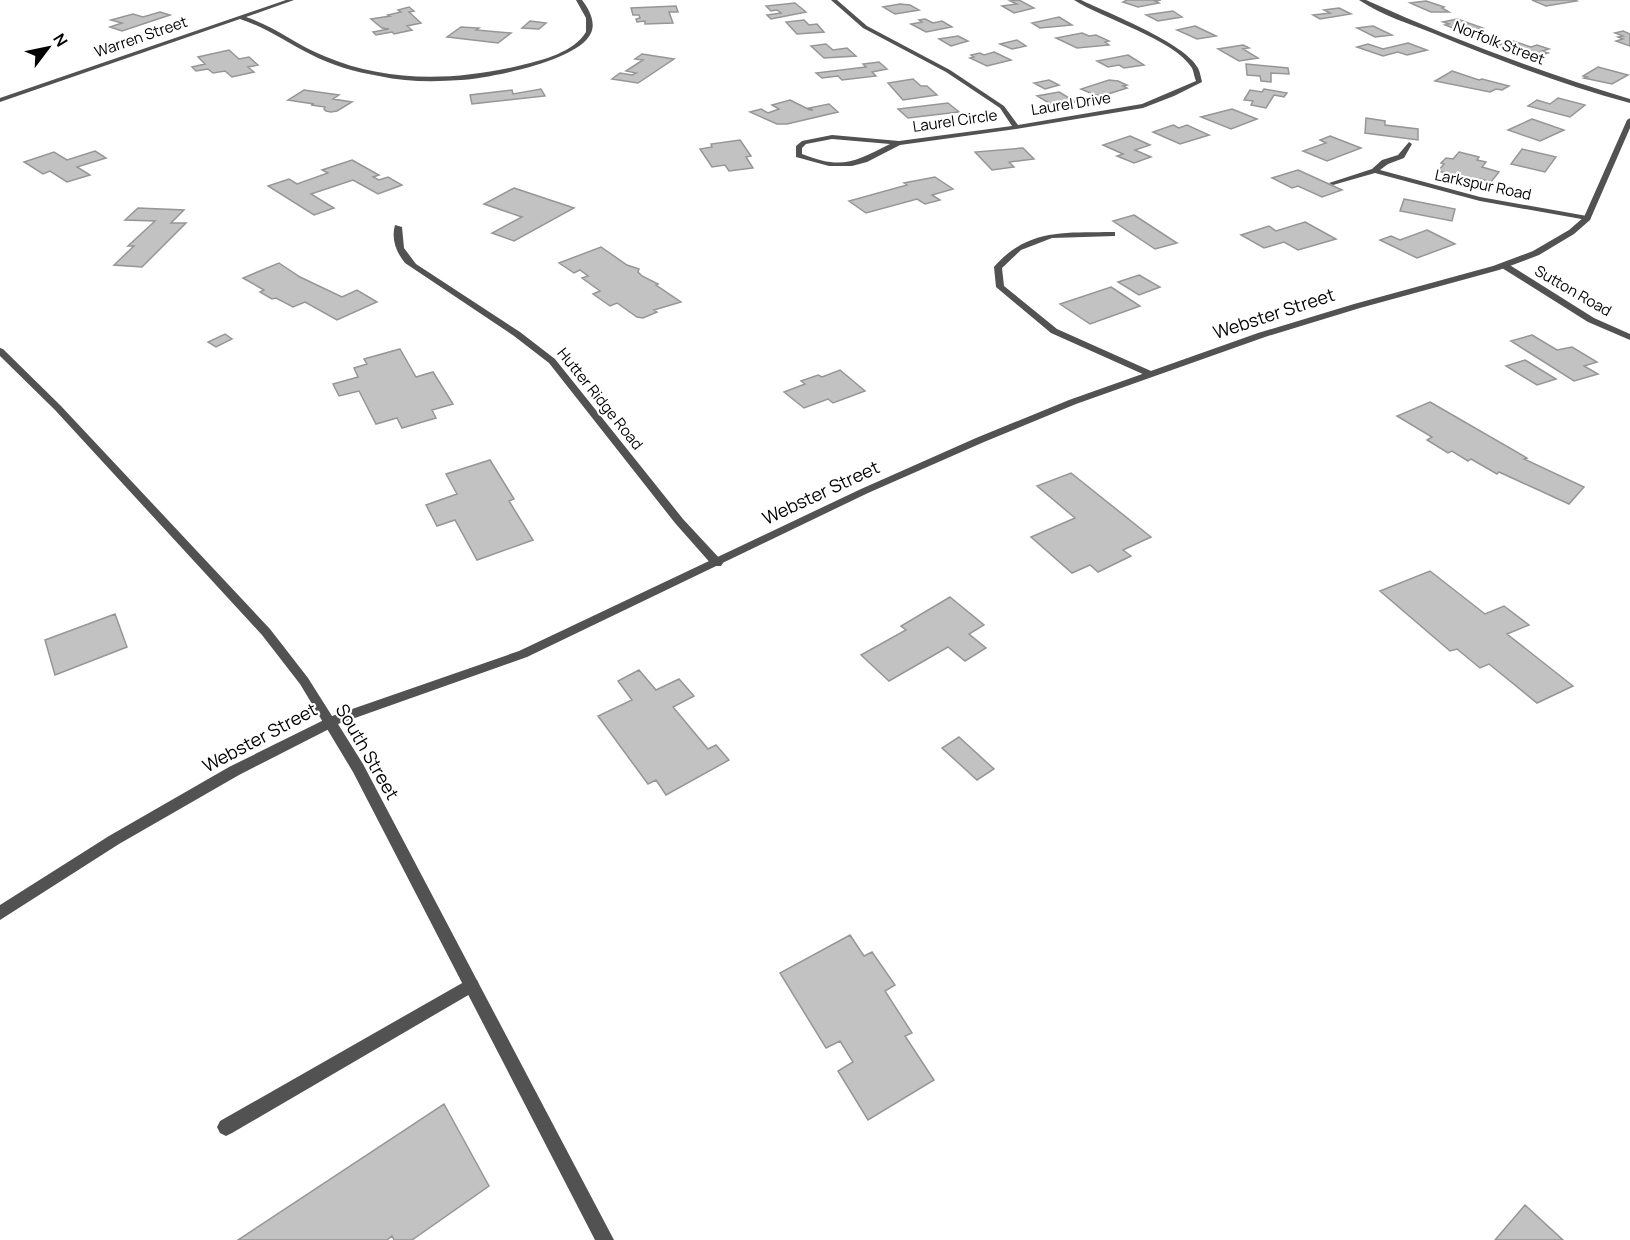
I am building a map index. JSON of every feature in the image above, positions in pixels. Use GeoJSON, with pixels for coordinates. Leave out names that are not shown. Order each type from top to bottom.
{"type":"FeatureCollection","features":[{"type":"Feature","properties":{"kind":"street","name":"Warren Street"},"geometry":{"type":"LineString","coordinates":[[0,100],[291,0]]}},
{"type":"Feature","properties":{"kind":"street"},"geometry":{"type":"LineString","coordinates":[[239,17],[263,24],[311,52],[342,66],[394,77],[422,80],[496,73],[529,65],[576,46],[586,37],[590,28],[590,20],[579,0]]}},
{"type":"Feature","properties":{"kind":"street","name":"Laurel Drive"},"geometry":{"type":"LineString","coordinates":[[834,0],[865,27],[948,71],[1002,107],[1016,127],[1143,106],[1173,95],[1198,82],[1194,68],[1182,56],[1159,41],[1077,0]]}},
{"type":"Feature","properties":{"kind":"street","name":"Norfolk Street"},"geometry":{"type":"LineString","coordinates":[[1362,0],[1493,55],[1574,85],[1630,100]]}},
{"type":"Feature","properties":{"kind":"street","name":"Webster Street"},"geometry":{"type":"LineString","coordinates":[[0,913],[114,840],[255,760],[330,722],[370,706],[471,674],[524,654],[855,496],[981,440],[1148,373],[1321,317],[1505,266],[1547,248],[1577,229],[1587,218],[1630,120]]}},
{"type":"Feature","properties":{"kind":"street","name":"Laurel Circle"},"geometry":{"type":"LineString","coordinates":[[899,143],[860,162],[830,165],[799,155],[798,147],[804,142],[815,139],[854,138],[899,143],[1016,127]]}},
{"type":"Feature","properties":{"kind":"street"},"geometry":{"type":"LineString","coordinates":[[1334,183],[1375,171],[1385,162],[1401,156],[1408,144]]}},
{"type":"Feature","properties":{"kind":"street","name":"Larkspur Road"},"geometry":{"type":"LineString","coordinates":[[1375,171],[1428,188],[1587,218]]}},
{"type":"Feature","properties":{"kind":"street","name":"Hutter Ridge Road"},"geometry":{"type":"LineString","coordinates":[[398,227],[397,245],[402,256],[413,266],[517,334],[552,361],[679,521],[717,562]]}},
{"type":"Feature","properties":{"kind":"street"},"geometry":{"type":"LineString","coordinates":[[1112,234],[1051,236],[1018,248],[999,267],[1000,287],[1054,331],[1148,373]]}},
{"type":"Feature","properties":{"kind":"street","name":"Sutton Road"},"geometry":{"type":"LineString","coordinates":[[1505,266],[1591,320],[1630,337]]}},
{"type":"Feature","properties":{"kind":"street","name":"South Street"},"geometry":{"type":"LineString","coordinates":[[0,351],[58,408],[266,632],[304,681],[373,796],[605,1240]]}},
{"type":"Feature","properties":{"kind":"street"},"geometry":{"type":"LineString","coordinates":[[226,1127],[471,985]]}},
{"type":"Feature","properties":{"kind":"building"},"geometry":{"type":"Polygon","coordinates":[[[1019,0],[1034,8],[1014,13],[1002,6],[1017,4],[1010,1],[1019,0]]]}},
{"type":"Feature","properties":{"kind":"building"},"geometry":{"type":"Polygon","coordinates":[[[1161,0],[1155,1],[1159,3],[1138,7],[1123,2],[1161,0]]]}},
{"type":"Feature","properties":{"kind":"building"},"geometry":{"type":"Polygon","coordinates":[[[1532,0],[1575,0],[1577,1],[1546,6],[1532,0]]]}},
{"type":"Feature","properties":{"kind":"building"},"geometry":{"type":"Polygon","coordinates":[[[1426,1],[1444,7],[1442,8],[1449,12],[1431,12],[1410,3],[1426,1]]]}},
{"type":"Feature","properties":{"kind":"building"},"geometry":{"type":"Polygon","coordinates":[[[795,3],[806,12],[771,19],[767,15],[781,13],[777,10],[771,11],[766,6],[795,3]]]}},
{"type":"Feature","properties":{"kind":"building"},"geometry":{"type":"Polygon","coordinates":[[[910,5],[919,10],[895,14],[883,7],[910,5]]]}},
{"type":"Feature","properties":{"kind":"building"},"geometry":{"type":"Polygon","coordinates":[[[676,6],[678,12],[669,12],[673,23],[637,22],[639,15],[633,15],[631,8],[676,6]]]}},
{"type":"Feature","properties":{"kind":"building"},"geometry":{"type":"Polygon","coordinates":[[[409,7],[414,11],[409,12],[421,23],[407,26],[412,30],[376,35],[373,32],[389,29],[382,28],[371,19],[390,16],[388,15],[401,12],[398,10],[409,7]]]}},
{"type":"Feature","properties":{"kind":"building"},"geometry":{"type":"Polygon","coordinates":[[[1339,8],[1351,14],[1320,19],[1313,15],[1330,13],[1324,10],[1339,8]]]}},
{"type":"Feature","properties":{"kind":"building"},"geometry":{"type":"Polygon","coordinates":[[[1173,11],[1182,17],[1158,21],[1146,15],[1173,11]]]}},
{"type":"Feature","properties":{"kind":"building"},"geometry":{"type":"Polygon","coordinates":[[[160,12],[170,15],[122,31],[110,27],[122,23],[111,20],[133,14],[143,17],[160,12]]]}},
{"type":"Feature","properties":{"kind":"building"},"geometry":{"type":"Polygon","coordinates":[[[1059,17],[1072,25],[1040,28],[1032,23],[1059,17]]]}},
{"type":"Feature","properties":{"kind":"building"},"geometry":{"type":"Polygon","coordinates":[[[925,19],[933,23],[942,21],[952,27],[926,32],[911,24],[922,22],[919,20],[925,19]]]}},
{"type":"Feature","properties":{"kind":"building"},"geometry":{"type":"Polygon","coordinates":[[[1457,19],[1483,28],[1470,31],[1458,30],[1443,22],[1457,19]]]}},
{"type":"Feature","properties":{"kind":"building"},"geometry":{"type":"Polygon","coordinates":[[[804,20],[809,25],[817,24],[824,32],[797,34],[786,22],[804,20]]]}},
{"type":"Feature","properties":{"kind":"building"},"geometry":{"type":"Polygon","coordinates":[[[530,21],[546,23],[539,29],[522,28],[530,21]]]}},
{"type":"Feature","properties":{"kind":"building"},"geometry":{"type":"Polygon","coordinates":[[[1195,26],[1216,36],[1197,39],[1177,30],[1195,26]]]}},
{"type":"Feature","properties":{"kind":"building"},"geometry":{"type":"Polygon","coordinates":[[[1373,26],[1392,35],[1375,37],[1357,28],[1373,26]]]}},
{"type":"Feature","properties":{"kind":"building"},"geometry":{"type":"Polygon","coordinates":[[[461,27],[511,33],[498,43],[447,37],[461,27]]]}},
{"type":"Feature","properties":{"kind":"building"},"geometry":{"type":"Polygon","coordinates":[[[1623,31],[1630,34],[1630,46],[1616,41],[1623,39],[1618,37],[1623,36],[1615,33],[1623,31]]]}},
{"type":"Feature","properties":{"kind":"building"},"geometry":{"type":"Polygon","coordinates":[[[1082,33],[1089,36],[1096,35],[1109,41],[1105,42],[1109,45],[1077,48],[1056,38],[1082,33]]]}},
{"type":"Feature","properties":{"kind":"building"},"geometry":{"type":"Polygon","coordinates":[[[958,36],[968,41],[951,46],[939,39],[958,36]]]}},
{"type":"Feature","properties":{"kind":"building"},"geometry":{"type":"Polygon","coordinates":[[[1017,40],[1026,46],[1012,49],[1000,44],[1017,40]]]}},
{"type":"Feature","properties":{"kind":"building"},"geometry":{"type":"Polygon","coordinates":[[[1513,41],[1531,47],[1537,45],[1549,49],[1542,51],[1548,53],[1535,57],[1499,45],[1513,41]]]}},
{"type":"Feature","properties":{"kind":"building"},"geometry":{"type":"Polygon","coordinates":[[[1408,43],[1427,50],[1407,55],[1398,52],[1383,56],[1357,47],[1368,44],[1383,49],[1408,43]]]}},
{"type":"Feature","properties":{"kind":"building"},"geometry":{"type":"Polygon","coordinates":[[[826,44],[833,50],[847,48],[856,56],[824,58],[811,46],[826,44]]]}},
{"type":"Feature","properties":{"kind":"building"},"geometry":{"type":"Polygon","coordinates":[[[1243,45],[1249,48],[1243,49],[1258,58],[1239,61],[1218,49],[1243,45]]]}},
{"type":"Feature","properties":{"kind":"building"},"geometry":{"type":"Polygon","coordinates":[[[229,50],[239,59],[249,57],[258,65],[248,67],[254,72],[232,77],[225,71],[213,73],[208,69],[196,71],[192,67],[205,64],[198,57],[229,50]]]}},
{"type":"Feature","properties":{"kind":"building"},"geometry":{"type":"Polygon","coordinates":[[[994,52],[1011,60],[987,66],[970,58],[974,57],[971,55],[994,52]]]}},
{"type":"Feature","properties":{"kind":"building"},"geometry":{"type":"Polygon","coordinates":[[[642,54],[674,59],[638,83],[612,79],[620,73],[632,75],[636,73],[626,71],[643,60],[635,59],[642,54]]]}},
{"type":"Feature","properties":{"kind":"building"},"geometry":{"type":"Polygon","coordinates":[[[1128,55],[1144,65],[1124,68],[1119,65],[1108,67],[1097,61],[1128,55]]]}},
{"type":"Feature","properties":{"kind":"building"},"geometry":{"type":"Polygon","coordinates":[[[879,62],[887,69],[872,72],[876,76],[842,80],[838,76],[822,78],[816,73],[866,67],[863,64],[879,62]]]}},
{"type":"Feature","properties":{"kind":"building"},"geometry":{"type":"Polygon","coordinates":[[[1246,64],[1288,68],[1289,74],[1271,73],[1271,82],[1261,81],[1260,76],[1247,75],[1246,64]]]}},
{"type":"Feature","properties":{"kind":"building"},"geometry":{"type":"Polygon","coordinates":[[[1598,67],[1628,75],[1612,84],[1584,78],[1587,77],[1583,76],[1598,67]]]}},
{"type":"Feature","properties":{"kind":"building"},"geometry":{"type":"Polygon","coordinates":[[[1452,71],[1479,80],[1509,86],[1490,92],[1435,81],[1452,71]]]}},
{"type":"Feature","properties":{"kind":"building"},"geometry":{"type":"Polygon","coordinates":[[[913,79],[921,86],[927,86],[937,95],[903,100],[888,83],[913,79]]]}},
{"type":"Feature","properties":{"kind":"building"},"geometry":{"type":"Polygon","coordinates":[[[1049,80],[1059,85],[1045,89],[1034,83],[1049,80]]]}},
{"type":"Feature","properties":{"kind":"building"},"geometry":{"type":"Polygon","coordinates":[[[1109,80],[1127,85],[1123,86],[1127,88],[1105,95],[1095,95],[1081,89],[1109,80]]]}},
{"type":"Feature","properties":{"kind":"building"},"geometry":{"type":"Polygon","coordinates":[[[541,89],[545,96],[472,104],[470,95],[512,90],[513,94],[541,89]]]}},
{"type":"Feature","properties":{"kind":"building"},"geometry":{"type":"Polygon","coordinates":[[[1264,89],[1287,93],[1284,97],[1274,95],[1266,108],[1251,105],[1253,101],[1244,100],[1250,90],[1262,92],[1264,89]]]}},
{"type":"Feature","properties":{"kind":"building"},"geometry":{"type":"Polygon","coordinates":[[[304,90],[339,95],[333,99],[352,102],[331,112],[326,111],[325,107],[288,100],[304,90]]]}},
{"type":"Feature","properties":{"kind":"building"},"geometry":{"type":"Polygon","coordinates":[[[1059,92],[1076,102],[1054,106],[1037,96],[1059,92]]]}},
{"type":"Feature","properties":{"kind":"building"},"geometry":{"type":"Polygon","coordinates":[[[1558,98],[1585,105],[1570,117],[1528,106],[1537,100],[1550,104],[1558,98]]]}},
{"type":"Feature","properties":{"kind":"building"},"geometry":{"type":"Polygon","coordinates":[[[790,100],[810,110],[813,110],[809,108],[829,104],[838,112],[787,124],[777,124],[750,112],[761,109],[768,113],[779,109],[772,105],[790,100]]]}},
{"type":"Feature","properties":{"kind":"building"},"geometry":{"type":"Polygon","coordinates":[[[948,103],[959,112],[908,118],[898,109],[948,103]]]}},
{"type":"Feature","properties":{"kind":"building"},"geometry":{"type":"Polygon","coordinates":[[[1232,109],[1257,119],[1231,129],[1201,117],[1232,109]]]}},
{"type":"Feature","properties":{"kind":"building"},"geometry":{"type":"Polygon","coordinates":[[[1366,118],[1385,121],[1385,125],[1418,129],[1418,140],[1365,133],[1366,118]]]}},
{"type":"Feature","properties":{"kind":"building"},"geometry":{"type":"Polygon","coordinates":[[[1532,119],[1564,130],[1540,141],[1508,130],[1532,119]]]}},
{"type":"Feature","properties":{"kind":"building"},"geometry":{"type":"Polygon","coordinates":[[[1173,125],[1179,128],[1187,125],[1209,135],[1180,144],[1153,132],[1173,125]]]}},
{"type":"Feature","properties":{"kind":"building"},"geometry":{"type":"Polygon","coordinates":[[[1130,136],[1150,145],[1135,150],[1151,157],[1134,163],[1117,156],[1123,154],[1103,145],[1130,136]]]}},
{"type":"Feature","properties":{"kind":"building"},"geometry":{"type":"Polygon","coordinates":[[[1330,136],[1361,148],[1327,161],[1303,151],[1326,143],[1320,140],[1330,136]]]}},
{"type":"Feature","properties":{"kind":"building"},"geometry":{"type":"Polygon","coordinates":[[[740,140],[751,156],[746,157],[753,168],[729,171],[725,165],[712,167],[700,149],[712,147],[711,144],[740,140]]]}},
{"type":"Feature","properties":{"kind":"building"},"geometry":{"type":"Polygon","coordinates":[[[1023,148],[1034,159],[1009,162],[1014,167],[992,170],[975,152],[1023,148]]]}},
{"type":"Feature","properties":{"kind":"building"},"geometry":{"type":"Polygon","coordinates":[[[1522,149],[1556,157],[1545,172],[1511,164],[1522,149]]]}},
{"type":"Feature","properties":{"kind":"building"},"geometry":{"type":"Polygon","coordinates":[[[95,151],[106,158],[77,167],[90,175],[67,182],[50,171],[43,174],[24,162],[54,152],[67,160],[95,151]]]}},
{"type":"Feature","properties":{"kind":"building"},"geometry":{"type":"Polygon","coordinates":[[[1459,152],[1479,157],[1477,160],[1486,162],[1482,167],[1499,172],[1491,182],[1438,171],[1446,158],[1453,159],[1459,152]]]}},
{"type":"Feature","properties":{"kind":"building"},"geometry":{"type":"Polygon","coordinates":[[[352,160],[379,175],[373,177],[379,180],[388,177],[402,185],[378,194],[353,180],[311,194],[334,208],[314,215],[268,186],[289,179],[297,184],[328,173],[322,170],[352,160]]]}},
{"type":"Feature","properties":{"kind":"building"},"geometry":{"type":"Polygon","coordinates":[[[1298,170],[1342,190],[1322,197],[1298,186],[1292,188],[1272,178],[1298,170]]]}},
{"type":"Feature","properties":{"kind":"building"},"geometry":{"type":"Polygon","coordinates":[[[935,177],[953,189],[932,195],[940,200],[925,204],[917,199],[866,213],[849,201],[907,185],[904,183],[935,177]]]}},
{"type":"Feature","properties":{"kind":"building"},"geometry":{"type":"Polygon","coordinates":[[[514,188],[574,208],[514,241],[492,233],[522,217],[484,204],[514,188]]]}},
{"type":"Feature","properties":{"kind":"building"},"geometry":{"type":"Polygon","coordinates":[[[1404,199],[1455,209],[1452,221],[1400,211],[1404,199]]]}},
{"type":"Feature","properties":{"kind":"building"},"geometry":{"type":"Polygon","coordinates":[[[138,208],[184,210],[171,223],[186,223],[142,267],[114,265],[134,246],[128,246],[155,221],[125,220],[138,208]]]}},
{"type":"Feature","properties":{"kind":"building"},"geometry":{"type":"Polygon","coordinates":[[[1134,215],[1177,243],[1155,249],[1113,221],[1134,215]]]}},
{"type":"Feature","properties":{"kind":"building"},"geometry":{"type":"Polygon","coordinates":[[[1305,222],[1336,239],[1298,250],[1284,242],[1264,248],[1241,235],[1269,226],[1276,231],[1305,222]]]}},
{"type":"Feature","properties":{"kind":"building"},"geometry":{"type":"Polygon","coordinates":[[[1427,230],[1455,244],[1417,258],[1380,240],[1391,236],[1400,240],[1427,230]]]}},
{"type":"Feature","properties":{"kind":"building"},"geometry":{"type":"Polygon","coordinates":[[[601,247],[627,265],[639,269],[638,272],[642,276],[658,284],[656,285],[681,302],[654,310],[657,312],[643,318],[637,317],[617,303],[610,306],[593,294],[600,291],[582,278],[588,276],[580,270],[574,273],[559,263],[601,247]]]}},
{"type":"Feature","properties":{"kind":"building"},"geometry":{"type":"Polygon","coordinates":[[[279,263],[300,277],[342,297],[357,290],[377,302],[337,320],[305,302],[293,307],[276,298],[272,299],[260,292],[264,290],[243,278],[279,263]]]}},
{"type":"Feature","properties":{"kind":"building"},"geometry":{"type":"Polygon","coordinates":[[[1139,275],[1160,287],[1139,295],[1118,282],[1139,275]]]}},
{"type":"Feature","properties":{"kind":"building"},"geometry":{"type":"Polygon","coordinates":[[[1111,287],[1140,306],[1090,324],[1060,304],[1111,287]]]}},
{"type":"Feature","properties":{"kind":"building"},"geometry":{"type":"Polygon","coordinates":[[[225,334],[232,339],[216,347],[208,342],[225,334]]]}},
{"type":"Feature","properties":{"kind":"building"},"geometry":{"type":"Polygon","coordinates":[[[1532,335],[1557,350],[1572,347],[1597,362],[1584,366],[1598,374],[1574,381],[1511,341],[1532,335]]]}},
{"type":"Feature","properties":{"kind":"building"},"geometry":{"type":"Polygon","coordinates":[[[400,349],[416,377],[433,372],[453,404],[432,410],[436,418],[402,428],[397,418],[376,424],[359,391],[339,396],[333,384],[358,377],[354,368],[367,364],[364,359],[400,349]]]}},
{"type":"Feature","properties":{"kind":"building"},"geometry":{"type":"Polygon","coordinates":[[[1525,360],[1556,379],[1537,385],[1506,366],[1525,360]]]}},
{"type":"Feature","properties":{"kind":"building"},"geometry":{"type":"Polygon","coordinates":[[[840,370],[865,391],[833,403],[828,399],[804,408],[784,392],[805,384],[801,381],[818,375],[822,377],[840,370]]]}},
{"type":"Feature","properties":{"kind":"building"},"geometry":{"type":"Polygon","coordinates":[[[1430,402],[1527,458],[1524,459],[1584,487],[1569,504],[1499,472],[1497,474],[1471,459],[1468,461],[1452,451],[1448,453],[1427,440],[1432,437],[1397,416],[1430,402]]]}},
{"type":"Feature","properties":{"kind":"building"},"geometry":{"type":"Polygon","coordinates":[[[490,460],[514,499],[509,501],[533,540],[477,560],[455,520],[437,526],[426,505],[457,494],[446,474],[490,460]]]}},
{"type":"Feature","properties":{"kind":"building"},"geometry":{"type":"Polygon","coordinates":[[[1071,473],[1151,537],[1123,550],[1131,556],[1098,572],[1090,565],[1072,573],[1031,537],[1075,518],[1037,486],[1071,473]]]}},
{"type":"Feature","properties":{"kind":"building"},"geometry":{"type":"Polygon","coordinates":[[[1430,571],[1485,614],[1504,606],[1529,625],[1507,634],[1573,686],[1537,703],[1489,664],[1480,668],[1457,649],[1450,651],[1380,591],[1430,571]]]}},
{"type":"Feature","properties":{"kind":"building"},"geometry":{"type":"Polygon","coordinates":[[[950,597],[984,625],[969,634],[986,648],[965,661],[948,647],[889,681],[861,655],[906,630],[901,626],[950,597]]]}},
{"type":"Feature","properties":{"kind":"building"},"geometry":{"type":"Polygon","coordinates":[[[115,614],[127,647],[55,675],[45,640],[115,614]]]}},
{"type":"Feature","properties":{"kind":"building"},"geometry":{"type":"Polygon","coordinates":[[[639,670],[656,690],[679,679],[694,696],[673,707],[708,749],[716,745],[729,760],[666,795],[656,780],[648,784],[598,716],[632,700],[618,681],[639,670]]]}},
{"type":"Feature","properties":{"kind":"building"},"geometry":{"type":"Polygon","coordinates":[[[959,737],[994,769],[977,780],[942,748],[959,737]]]}},
{"type":"Feature","properties":{"kind":"building"},"geometry":{"type":"Polygon","coordinates":[[[850,935],[864,956],[872,952],[895,985],[885,991],[912,1033],[905,1036],[934,1080],[868,1120],[838,1071],[853,1062],[840,1041],[826,1048],[780,973],[850,935]]]}},
{"type":"Feature","properties":{"kind":"building"},"geometry":{"type":"Polygon","coordinates":[[[444,1104],[489,1186],[412,1240],[394,1240],[392,1236],[387,1240],[238,1240],[444,1104]]]}},
{"type":"Feature","properties":{"kind":"building"},"geometry":{"type":"Polygon","coordinates":[[[1525,1205],[1563,1240],[1495,1240],[1525,1205]]]}}]}
